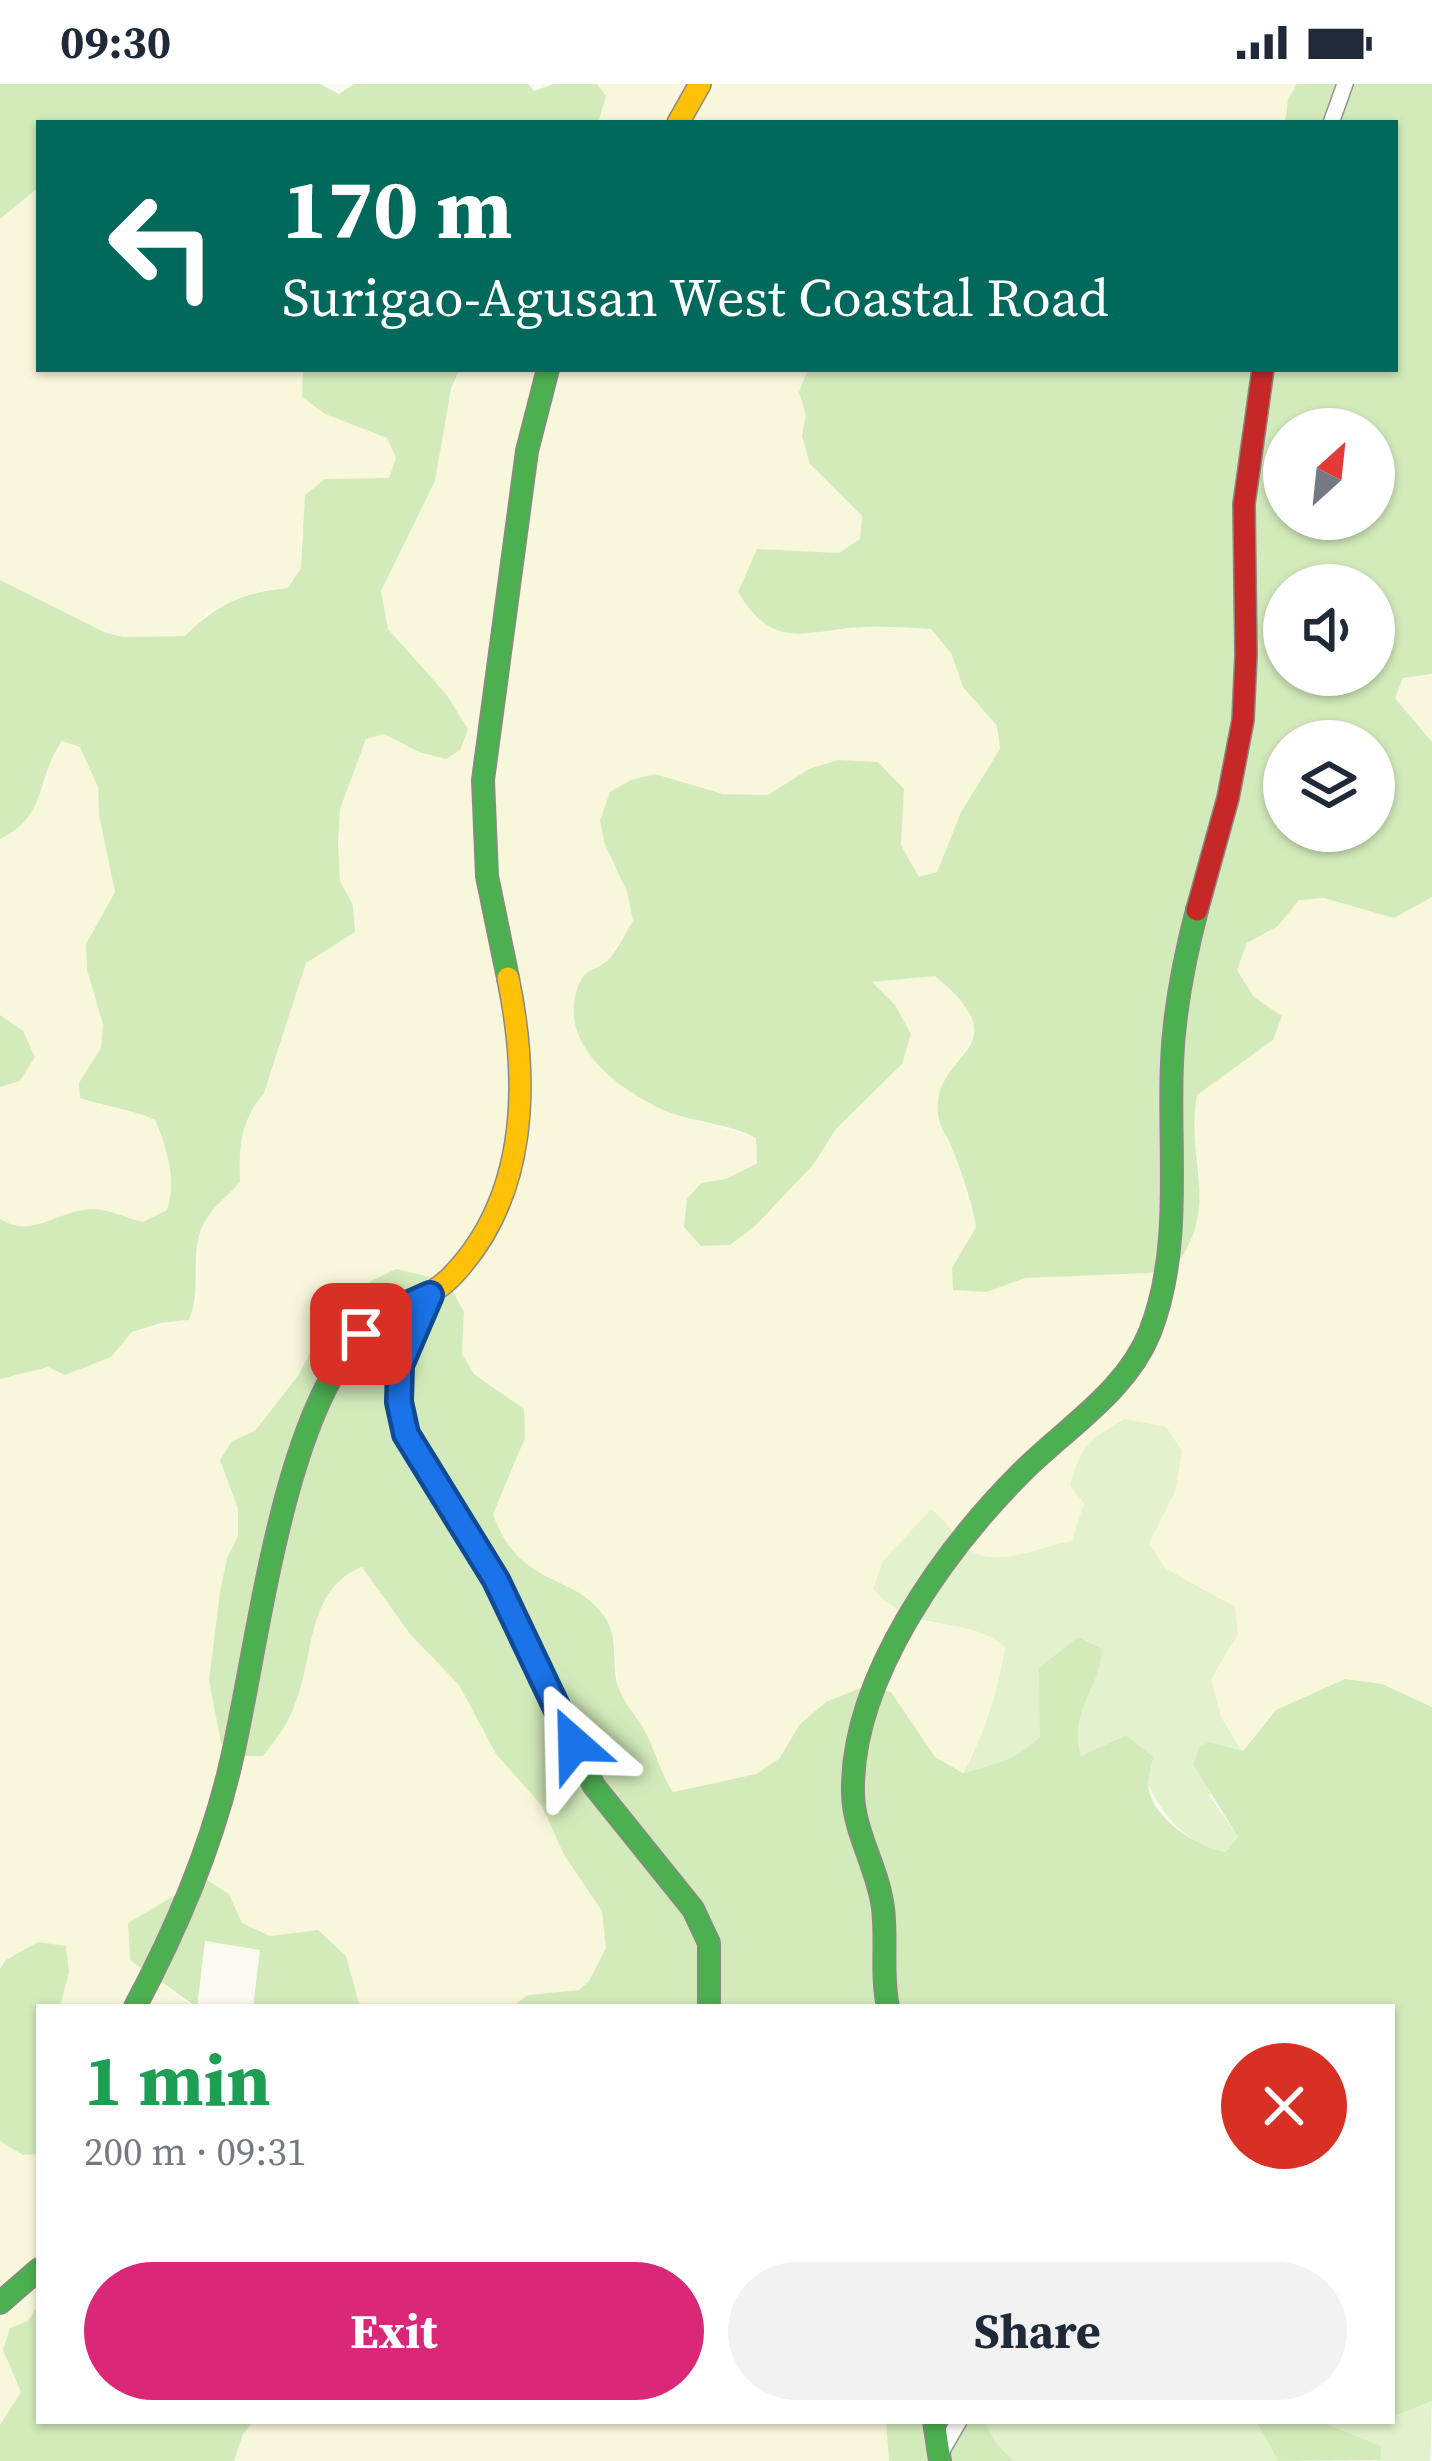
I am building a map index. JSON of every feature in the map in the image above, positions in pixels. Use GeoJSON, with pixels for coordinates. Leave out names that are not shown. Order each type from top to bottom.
{"type":"FeatureCollection","features":[{"type":"Feature","properties":{"kind":"street"},"geometry":{"type":"LineString","coordinates":[[680,120],[700,84]]}},
{"type":"Feature","properties":{"kind":"street"},"geometry":{"type":"LineString","coordinates":[[1332,120],[1345,84]]}},
{"type":"Feature","properties":{"kind":"street"},"geometry":{"type":"LineString","coordinates":[[136,2004],[182,1910],[228,1777],[282,1513],[312,1418],[336,1367],[361,1334],[387,1314],[430,1295],[460,1265],[488,1223],[509,1171],[522,1103],[519,1033],[497,937],[483,843],[484,776],[491,692],[528,445],[547,372]]}},
{"type":"Feature","properties":{"kind":"street"},"geometry":{"type":"LineString","coordinates":[[887,2004],[882,1985],[883,1906],[853,1794],[855,1756],[866,1712],[904,1627],[939,1573],[982,1512],[1127,1371],[1148,1335],[1161,1292],[1174,1025],[1243,727],[1249,663],[1245,493],[1263,372]]}},
{"type":"Feature","properties":{"kind":"street"},"geometry":{"type":"LineString","coordinates":[[430,1295],[400,1365],[399,1402],[406,1434],[496,1580],[594,1786],[693,1909],[709,1943],[709,2004]]}},
{"type":"Feature","properties":{"kind":"street"},"geometry":{"type":"LineString","coordinates":[[0,2303],[36,2272]]}},
{"type":"Feature","properties":{"kind":"street"},"geometry":{"type":"LineString","coordinates":[[934,2424],[940,2457]]}},
{"type":"Feature","properties":{"kind":"street"},"geometry":{"type":"LineString","coordinates":[[940,2457],[957,2424]]}},
{"type":"Feature","properties":{"kind":"shaded area"},"geometry":{"type":"Polygon","coordinates":[[[598,84],[1297,84],[1288,99],[1285,120],[599,120],[605,97],[598,84]]]}},
{"type":"Feature","properties":{"kind":"shaded area"},"geometry":{"type":"Polygon","coordinates":[[[36,189],[36,372],[303,372],[303,397],[388,438],[396,457],[390,478],[365,480],[301,534],[301,568],[288,588],[263,590],[208,612],[185,636],[123,637],[88,625],[0,580],[0,219],[36,189]]]}},
{"type":"Feature","properties":{"kind":"shaded area"},"geometry":{"type":"Polygon","coordinates":[[[459,372],[807,372],[799,392],[806,415],[802,436],[810,464],[862,517],[860,539],[839,553],[757,549],[738,592],[806,635],[866,627],[931,629],[951,653],[963,687],[997,726],[1000,749],[961,812],[937,872],[918,877],[901,845],[904,789],[809,769],[768,795],[723,794],[655,774],[610,792],[600,820],[633,922],[607,961],[632,1093],[665,1111],[756,1138],[757,1162],[726,1179],[701,1183],[684,1227],[701,1246],[729,1245],[755,1226],[813,1165],[836,1129],[868,1099],[895,1005],[871,982],[935,976],[976,1019],[975,1034],[952,1071],[940,1126],[953,1149],[976,1228],[953,1268],[987,1292],[1025,1278],[1149,1273],[1199,1211],[1200,1172],[1192,1124],[1197,1095],[1245,1058],[1282,1017],[1254,997],[1237,969],[1247,943],[1278,926],[1299,900],[1324,898],[1394,918],[1432,897],[1432,1707],[1382,1684],[1345,1679],[1276,1710],[1242,1751],[1221,1717],[1211,1679],[1220,1662],[1208,1591],[1164,1568],[1149,1543],[1161,1518],[1084,1502],[1073,1541],[982,1558],[964,1546],[918,1621],[985,1630],[1005,1647],[985,1728],[963,1773],[935,1757],[891,1692],[868,1685],[826,1702],[800,1724],[779,1759],[756,1774],[672,1792],[656,1766],[648,1737],[618,1688],[614,1645],[586,1597],[520,1562],[501,1536],[493,1514],[515,1464],[499,1389],[474,1374],[462,1354],[464,1312],[371,1281],[329,1316],[299,1373],[255,1431],[232,1441],[220,1459],[238,1509],[238,1536],[227,1558],[220,1592],[209,1680],[294,1708],[319,1610],[338,1576],[362,1567],[410,1634],[459,1685],[496,1754],[542,1806],[564,1855],[602,1911],[606,1948],[589,1981],[579,1990],[528,1995],[515,2004],[359,2004],[346,1956],[270,1936],[241,1923],[229,1894],[156,1979],[188,2004],[60,2004],[69,1972],[66,1946],[7,1960],[0,1968],[0,1379],[48,1367],[66,1374],[111,1357],[132,1332],[189,1320],[198,1301],[198,1243],[205,1219],[240,1182],[239,1137],[264,1093],[306,963],[355,931],[353,905],[340,881],[338,842],[340,809],[353,771],[367,738],[383,734],[419,752],[446,694],[388,629],[381,591],[402,544],[459,372]]]}},
{"type":"Feature","properties":{"kind":"shaded area"},"geometry":{"type":"Polygon","coordinates":[[[1432,674],[1432,742],[1395,698],[1403,678],[1432,674]]]}},
{"type":"Feature","properties":{"kind":"shaded area"},"geometry":{"type":"Polygon","coordinates":[[[62,741],[80,747],[98,787],[115,892],[86,944],[87,970],[103,1024],[101,1048],[79,1083],[99,1105],[127,1107],[155,1120],[174,1188],[167,1210],[143,1222],[65,1216],[13,1227],[0,1219],[0,1087],[20,1081],[23,1031],[0,1015],[0,839],[46,785],[49,759],[62,741]]]}},
{"type":"Feature","properties":{"kind":"shaded area"},"geometry":{"type":"Polygon","coordinates":[[[0,2141],[23,2155],[36,2154],[36,2308],[28,2321],[10,2328],[3,2350],[21,2392],[0,2425],[0,2141]]]}},
{"type":"Feature","properties":{"kind":"shaded area"},"geometry":{"type":"Polygon","coordinates":[[[251,2424],[886,2424],[889,2461],[234,2461],[251,2424]]]}},
{"type":"Feature","properties":{"kind":"green space"},"geometry":{"type":"Polygon","coordinates":[[[0,84],[320,84],[339,94],[354,84],[528,84],[534,91],[553,84],[597,84],[606,96],[599,120],[36,120],[36,189],[0,219],[0,84]]]}},
{"type":"Feature","properties":{"kind":"green space"},"geometry":{"type":"Polygon","coordinates":[[[1297,84],[1432,84],[1432,674],[1403,678],[1395,698],[1432,742],[1432,897],[1394,918],[1324,898],[1299,900],[1278,926],[1247,943],[1237,970],[1254,997],[1282,1016],[1273,1040],[1197,1095],[1199,1204],[1188,1246],[1174,1268],[1025,1278],[987,1292],[953,1290],[952,1268],[976,1227],[962,1175],[940,1124],[939,1097],[967,1051],[973,1021],[961,1001],[935,976],[872,982],[895,1005],[911,1034],[902,1064],[836,1129],[813,1165],[755,1226],[730,1245],[701,1246],[684,1227],[687,1199],[701,1183],[726,1179],[757,1163],[756,1138],[666,1111],[631,1092],[586,1049],[574,1013],[582,979],[611,957],[633,921],[600,820],[610,792],[655,774],[723,794],[768,795],[809,769],[838,760],[878,762],[904,789],[901,845],[919,877],[937,872],[961,812],[1000,749],[997,726],[963,687],[951,653],[931,629],[864,627],[793,634],[765,624],[738,592],[757,549],[839,553],[860,539],[862,516],[810,464],[802,436],[806,415],[799,392],[807,372],[1398,372],[1398,120],[1285,120],[1288,99],[1297,84]]]}},
{"type":"Feature","properties":{"kind":"green space"},"geometry":{"type":"Polygon","coordinates":[[[303,372],[459,372],[451,389],[435,481],[381,591],[388,629],[446,694],[468,729],[460,750],[446,759],[419,752],[384,734],[366,739],[340,809],[338,842],[340,881],[353,905],[355,932],[306,963],[264,1093],[246,1124],[240,1182],[201,1229],[189,1320],[132,1332],[111,1357],[65,1375],[48,1367],[0,1379],[0,1219],[12,1225],[35,1225],[95,1209],[143,1222],[167,1210],[171,1176],[155,1120],[80,1098],[79,1083],[101,1048],[103,1024],[87,970],[86,944],[115,892],[98,787],[80,747],[62,741],[34,808],[0,839],[0,580],[123,637],[185,636],[232,602],[288,588],[301,568],[305,495],[325,479],[389,478],[396,458],[387,438],[325,414],[302,397],[303,372]]]}},
{"type":"Feature","properties":{"kind":"green space"},"geometry":{"type":"Polygon","coordinates":[[[0,1015],[23,1031],[35,1057],[20,1081],[0,1087],[0,1015]]]}},
{"type":"Feature","properties":{"kind":"green space"},"geometry":{"type":"Polygon","coordinates":[[[396,1269],[447,1281],[464,1312],[462,1354],[474,1374],[524,1409],[525,1438],[493,1514],[518,1556],[579,1593],[606,1619],[619,1690],[646,1733],[673,1792],[756,1774],[779,1759],[800,1724],[826,1702],[868,1685],[891,1692],[935,1757],[963,1773],[1004,1760],[1040,1737],[1039,1668],[1078,1637],[1102,1649],[1078,1727],[1081,1756],[1126,1735],[1153,1757],[1148,1786],[1167,1821],[1190,1838],[1226,1852],[1238,1837],[1193,1764],[1200,1747],[1209,1742],[1243,1751],[1276,1710],[1345,1679],[1382,1684],[1432,1707],[1432,2401],[1395,2414],[1395,2004],[515,2004],[528,1995],[579,1990],[589,1981],[606,1948],[602,1911],[564,1855],[542,1806],[496,1754],[459,1685],[410,1634],[362,1567],[330,1591],[321,1608],[294,1707],[263,1756],[243,1756],[221,1743],[209,1680],[220,1592],[227,1558],[238,1536],[238,1509],[220,1460],[232,1441],[255,1431],[299,1374],[329,1316],[371,1281],[396,1269]]]}},
{"type":"Feature","properties":{"kind":"green space"},"geometry":{"type":"Polygon","coordinates":[[[1125,1419],[1166,1427],[1182,1451],[1175,1492],[1149,1544],[1165,1568],[1235,1607],[1238,1634],[1211,1679],[1221,1717],[1242,1751],[1209,1795],[1238,1837],[1227,1852],[1206,1846],[1174,1824],[1151,1791],[1126,1735],[1081,1756],[1074,1731],[1086,1699],[1039,1668],[1041,1737],[1014,1756],[963,1773],[990,1712],[1005,1647],[972,1630],[906,1614],[873,1589],[883,1561],[931,1509],[963,1544],[986,1556],[1015,1555],[1072,1541],[1084,1503],[1070,1486],[1078,1462],[1095,1438],[1125,1419]]]}},
{"type":"Feature","properties":{"kind":"green space"},"geometry":{"type":"Polygon","coordinates":[[[204,1878],[229,1894],[242,1923],[270,1936],[318,1930],[346,1956],[359,2004],[253,2004],[260,1950],[205,1941],[197,2004],[193,2004],[130,1960],[128,1923],[204,1878]]]}},
{"type":"Feature","properties":{"kind":"green space"},"geometry":{"type":"Polygon","coordinates":[[[38,1942],[66,1946],[69,1972],[61,2004],[36,2004],[36,2154],[23,2155],[0,2141],[0,1969],[6,1960],[38,1942]]]}},
{"type":"Feature","properties":{"kind":"green space"},"geometry":{"type":"Polygon","coordinates":[[[36,2308],[36,2424],[251,2424],[234,2461],[0,2461],[0,2425],[21,2392],[3,2350],[10,2328],[28,2321],[36,2308]]]}},
{"type":"Feature","properties":{"kind":"green space"},"geometry":{"type":"Polygon","coordinates":[[[1432,2401],[1430,2461],[1378,2461],[1380,2446],[1326,2424],[1395,2424],[1398,2415],[1432,2401]]]}},
{"type":"Feature","properties":{"kind":"green space"},"geometry":{"type":"Polygon","coordinates":[[[886,2424],[986,2424],[1014,2461],[889,2461],[886,2424]]]}},
{"type":"Feature","properties":{"kind":"green space"},"geometry":{"type":"Polygon","coordinates":[[[986,2424],[1258,2424],[1278,2461],[1014,2461],[986,2424]]]}},
{"type":"Feature","properties":{"kind":"green space"},"geometry":{"type":"Polygon","coordinates":[[[1258,2424],[1326,2424],[1381,2446],[1380,2460],[1278,2461],[1258,2424]]]}},
{"type":"Feature","properties":{"kind":"traffic: fast"},"geometry":{"type":"LineString","coordinates":[[508,978],[487,876],[483,780],[527,451],[547,372]]}},
{"type":"Feature","properties":{"kind":"traffic: fast"},"geometry":{"type":"LineString","coordinates":[[888,2004],[883,1908],[853,1794],[856,1750],[867,1706],[907,1619],[934,1577],[1022,1472],[1111,1391],[1150,1332],[1167,1267],[1173,1043],[1197,910]]}},
{"type":"Feature","properties":{"kind":"traffic: fast"},"geometry":{"type":"LineString","coordinates":[[137,2004],[190,1892],[221,1802],[292,1476],[336,1369],[365,1331]]}},
{"type":"Feature","properties":{"kind":"traffic: fast"},"geometry":{"type":"LineString","coordinates":[[548,1689],[594,1786],[693,1909],[709,1943],[709,2004]]}},
{"type":"Feature","properties":{"kind":"traffic: fast"},"geometry":{"type":"LineString","coordinates":[[0,2303],[36,2272]]}},
{"type":"Feature","properties":{"kind":"traffic: fast"},"geometry":{"type":"LineString","coordinates":[[934,2424],[940,2461]]}},
{"type":"Feature","properties":{"kind":"traffic: slow"},"geometry":{"type":"LineString","coordinates":[[680,120],[700,84]]}},
{"type":"Feature","properties":{"kind":"traffic: slow"},"geometry":{"type":"LineString","coordinates":[[365,1331],[451,1277],[496,1211],[517,1136],[520,1096],[508,978]]}},
{"type":"Feature","properties":{"kind":"traffic: slow"},"geometry":{"type":"LineString","coordinates":[[429,1295],[400,1365],[399,1402],[406,1434],[496,1579],[548,1689]]}},
{"type":"Feature","properties":{"kind":"traffic: jam"},"geometry":{"type":"LineString","coordinates":[[1197,910],[1228,798],[1243,720],[1244,504],[1263,372]]}},
{"type":"Feature","properties":{"kind":"route"},"geometry":{"type":"LineString","coordinates":[[361,1334],[387,1314],[430,1295],[400,1365],[399,1402],[406,1434],[496,1580],[574,1744]]}}]}
